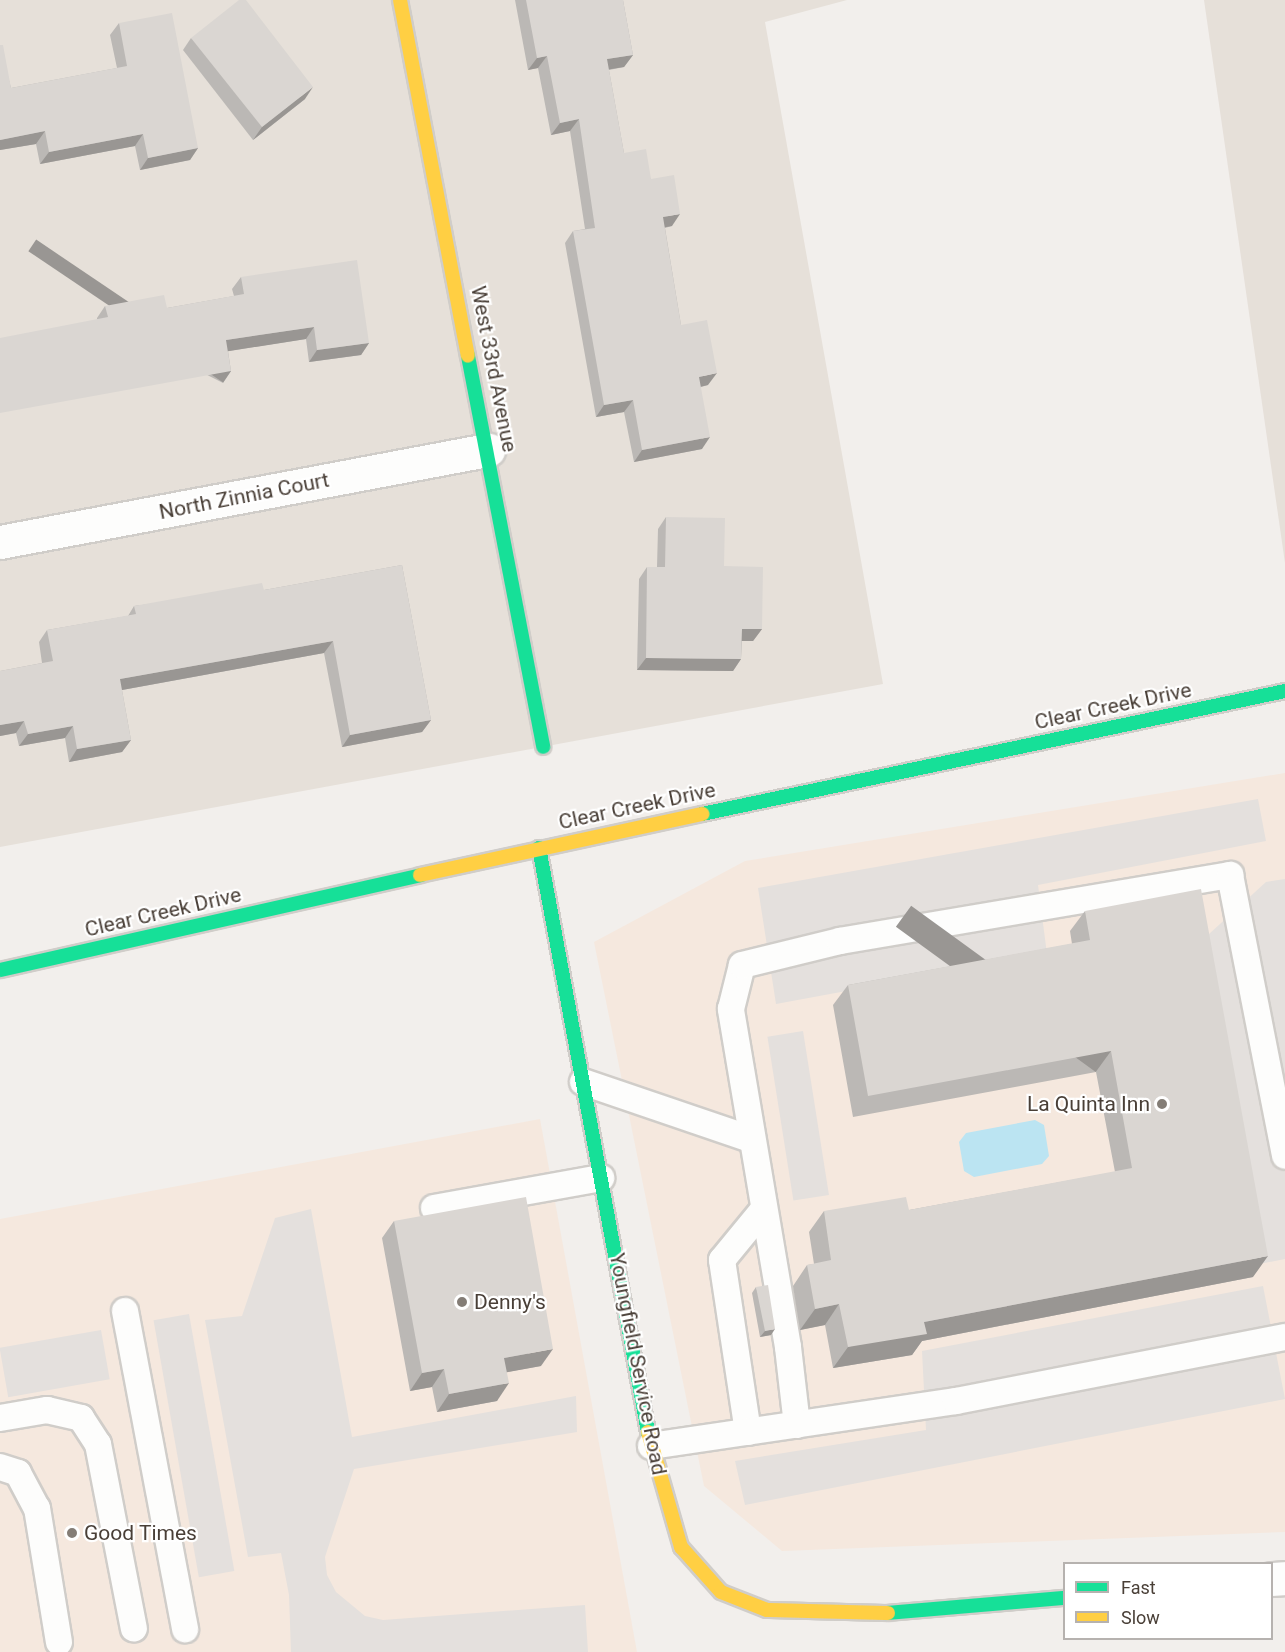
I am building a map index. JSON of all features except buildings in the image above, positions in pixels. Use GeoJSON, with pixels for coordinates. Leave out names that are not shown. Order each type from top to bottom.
{"type":"FeatureCollection","features":[{"type":"Feature","properties":{"kind":"street","name":"West 33rd Avenue"},"geometry":{"type":"LineString","coordinates":[[400,0],[488,450],[543,747]]}},
{"type":"Feature","properties":{"kind":"street","name":"North Zinnia Court"},"geometry":{"type":"LineString","coordinates":[[0,542],[488,450]]}},
{"type":"Feature","properties":{"kind":"street","name":"Clear Creek Drive"},"geometry":{"type":"LineString","coordinates":[[0,970],[539,848],[1285,691]]}},
{"type":"Feature","properties":{"kind":"street","name":"Youngfield Service Road"},"geometry":{"type":"LineString","coordinates":[[539,848],[651,1446],[681,1547],[721,1592],[767,1610],[885,1613],[1063,1598]]}},
{"type":"Feature","properties":{"kind":"lane"},"geometry":{"type":"LineString","coordinates":[[797,1425],[788,1347],[750,1139],[731,1009],[742,965],[840,941],[1230,875],[1285,1156]]}},
{"type":"Feature","properties":{"kind":"lane"},"geometry":{"type":"LineString","coordinates":[[583,1082],[750,1139]]}},
{"type":"Feature","properties":{"kind":"lane"},"geometry":{"type":"LineString","coordinates":[[434,1208],[601,1178]]}},
{"type":"Feature","properties":{"kind":"lane"},"geometry":{"type":"LineString","coordinates":[[748,1432],[722,1260],[763,1210]]}},
{"type":"Feature","properties":{"kind":"lane"},"geometry":{"type":"LineString","coordinates":[[126,1311],[185,1629]]}},
{"type":"Feature","properties":{"kind":"lane"},"geometry":{"type":"LineString","coordinates":[[651,1446],[956,1401],[1285,1337]]}},
{"type":"Feature","properties":{"kind":"lane"},"geometry":{"type":"LineString","coordinates":[[0,1418],[47,1410],[81,1418],[98,1444],[134,1629]]}},
{"type":"Feature","properties":{"kind":"lane"},"geometry":{"type":"LineString","coordinates":[[0,1467],[18,1473],[37,1508],[59,1642]]}},
{"type":"Feature","properties":{"kind":"shaded area"},"geometry":{"type":"Polygon","coordinates":[[[0,0],[847,0],[765,22],[883,684],[0,847],[0,0]]]}},
{"type":"Feature","properties":{"kind":"shaded area"},"geometry":{"type":"Polygon","coordinates":[[[1204,0],[1285,0],[1285,563],[1204,0]]]}},
{"type":"Feature","properties":{"kind":"shaded area"},"geometry":{"type":"Polygon","coordinates":[[[1285,773],[1285,1532],[782,1551],[704,1486],[594,942],[745,861],[1285,773]]]}},
{"type":"Feature","properties":{"kind":"shaded area"},"geometry":{"type":"Polygon","coordinates":[[[1258,799],[1266,841],[1038,885],[1047,954],[776,1004],[758,888],[1258,799]]]}},
{"type":"Feature","properties":{"kind":"shaded area"},"geometry":{"type":"Polygon","coordinates":[[[1285,879],[1285,1259],[1254,1265],[1197,945],[1266,882],[1285,879]]]}},
{"type":"Feature","properties":{"kind":"shaded area"},"geometry":{"type":"Polygon","coordinates":[[[803,1031],[829,1195],[793,1201],[767,1037],[803,1031]]]}},
{"type":"Feature","properties":{"kind":"shaded area"},"geometry":{"type":"Polygon","coordinates":[[[540,1119],[637,1652],[0,1652],[0,1219],[540,1119]]]}},
{"type":"Feature","properties":{"kind":"shaded area"},"geometry":{"type":"Polygon","coordinates":[[[311,1209],[352,1437],[576,1396],[577,1432],[354,1469],[325,1557],[327,1575],[336,1592],[365,1616],[383,1620],[585,1605],[588,1652],[291,1652],[289,1595],[281,1553],[248,1557],[205,1320],[242,1316],[275,1218],[311,1209]]]}},
{"type":"Feature","properties":{"kind":"shaded area"},"geometry":{"type":"Polygon","coordinates":[[[1263,1286],[1285,1399],[745,1505],[735,1461],[926,1430],[922,1351],[1263,1286]]]}},
{"type":"Feature","properties":{"kind":"shaded area"},"geometry":{"type":"Polygon","coordinates":[[[189,1314],[234,1571],[199,1577],[154,1320],[189,1314]]]}},
{"type":"Feature","properties":{"kind":"shaded area"},"geometry":{"type":"Polygon","coordinates":[[[101,1330],[110,1379],[8,1397],[0,1348],[101,1330]]]}},
{"type":"Feature","properties":{"kind":"water"},"geometry":{"type":"Polygon","coordinates":[[[1035,1120],[1044,1125],[1049,1156],[1042,1164],[974,1177],[964,1171],[959,1142],[966,1133],[1035,1120]]]}},
{"type":"Feature","properties":{"kind":"traffic: fast"},"geometry":{"type":"LineString","coordinates":[[468,356],[543,747]]}},
{"type":"Feature","properties":{"kind":"traffic: fast"},"geometry":{"type":"LineString","coordinates":[[702,814],[1285,691]]}},
{"type":"Feature","properties":{"kind":"traffic: fast"},"geometry":{"type":"LineString","coordinates":[[539,848],[648,1432]]}},
{"type":"Feature","properties":{"kind":"traffic: fast"},"geometry":{"type":"LineString","coordinates":[[0,970],[420,875]]}},
{"type":"Feature","properties":{"kind":"traffic: fast"},"geometry":{"type":"LineString","coordinates":[[888,1613],[1063,1598]]}},
{"type":"Feature","properties":{"kind":"traffic: slow"},"geometry":{"type":"LineString","coordinates":[[400,0],[468,356]]}},
{"type":"Feature","properties":{"kind":"traffic: slow"},"geometry":{"type":"LineString","coordinates":[[420,875],[702,814]]}},
{"type":"Feature","properties":{"kind":"traffic: slow"},"geometry":{"type":"LineString","coordinates":[[648,1432],[681,1547],[721,1592],[767,1610],[888,1613]]}},
{"type":"Feature","properties":{"kind":"place","name":"La Quinta Inn"},"geometry":{"type":"Point","coordinates":[1162,1104]}},
{"type":"Feature","properties":{"kind":"place","name":"Denny's"},"geometry":{"type":"Point","coordinates":[462,1302]}},
{"type":"Feature","properties":{"kind":"place","name":"Good Times"},"geometry":{"type":"Point","coordinates":[72,1533]}}]}
